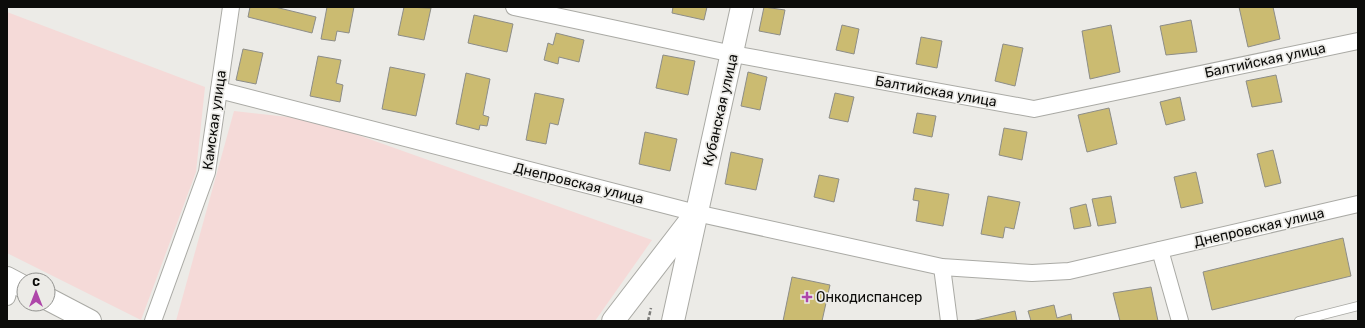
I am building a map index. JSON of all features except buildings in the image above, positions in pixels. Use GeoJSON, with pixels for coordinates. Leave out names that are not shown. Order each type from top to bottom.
{"type":"FeatureCollection","features":[{"type":"Feature","properties":{"kind":"street","name":"Камская улица"},"geometry":{"type":"LineString","coordinates":[[153,321],[208,172],[231,7]]}},
{"type":"Feature","properties":{"kind":"street","name":"Балтийская улица"},"geometry":{"type":"LineString","coordinates":[[514,7],[733,54],[1034,109],[1358,41]]}},
{"type":"Feature","properties":{"kind":"street","name":"Кубанская улица"},"geometry":{"type":"LineString","coordinates":[[673,321],[696,213],[733,54],[742,7]]}},
{"type":"Feature","properties":{"kind":"street","name":"Днепровская улица"},"geometry":{"type":"LineString","coordinates":[[219,90],[696,213],[942,267],[1032,273],[1069,271],[1358,204]]}},
{"type":"Feature","properties":{"kind":"street"},"geometry":{"type":"LineString","coordinates":[[613,321],[696,213]]}},
{"type":"Feature","properties":{"kind":"street"},"geometry":{"type":"LineString","coordinates":[[1160,250],[1180,321]]}},
{"type":"Feature","properties":{"kind":"street"},"geometry":{"type":"LineString","coordinates":[[942,267],[949,321]]}},
{"type":"Feature","properties":{"kind":"street"},"geometry":{"type":"LineString","coordinates":[[56,303],[90,321]]}},
{"type":"Feature","properties":{"kind":"lane"},"geometry":{"type":"LineString","coordinates":[[1299,321],[1358,306]]}},
{"type":"Feature","properties":{"kind":"shaded area"},"geometry":{"type":"Polygon","coordinates":[[[7,12],[205,87],[196,172],[141,320],[56,278],[56,272],[45,272],[7,253],[7,12]]]}},
{"type":"Feature","properties":{"kind":"shaded area"},"geometry":{"type":"Polygon","coordinates":[[[234,111],[316,120],[652,240],[595,321],[176,321],[234,111]]]}},
{"type":"Feature","properties":{"kind":"place","name":"Онкодиспансер"},"geometry":{"type":"Point","coordinates":[807,297]}}]}
